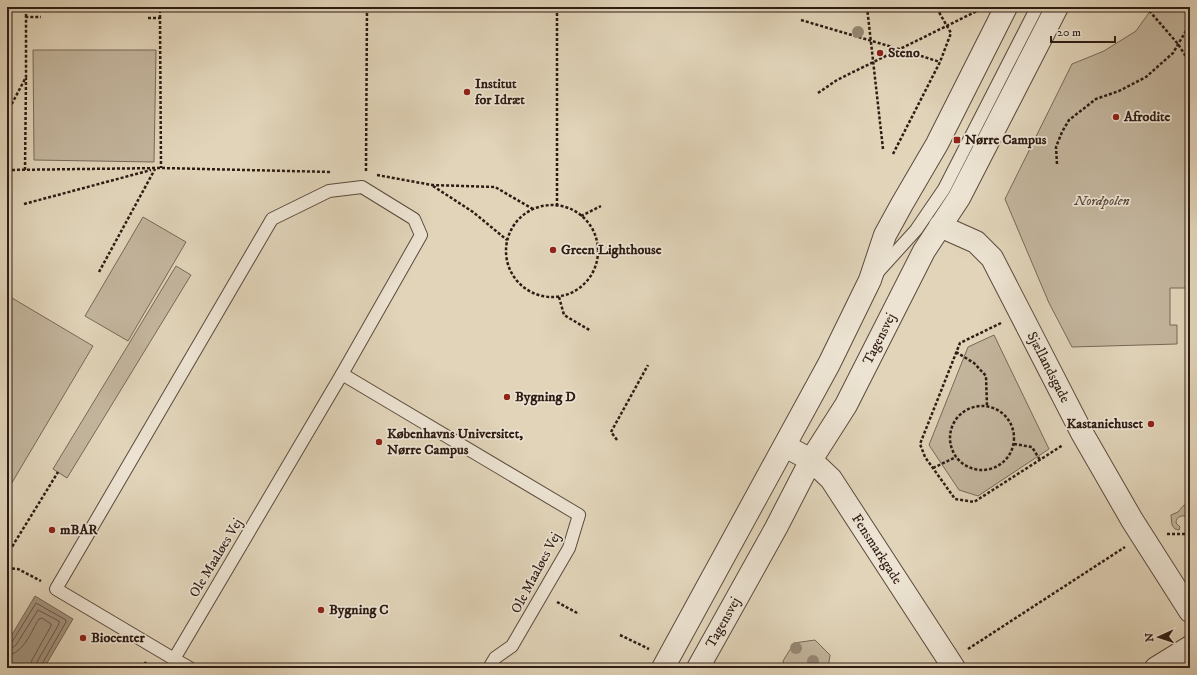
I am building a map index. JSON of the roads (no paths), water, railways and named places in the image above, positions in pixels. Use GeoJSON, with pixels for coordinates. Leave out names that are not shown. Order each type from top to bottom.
{"type":"FeatureCollection","features":[{"type":"Feature","properties":{"kind":"street"},"geometry":{"type":"LineString","coordinates":[[665,664],[829,364],[870,280],[885,235],[937,144],[1006,7]]}},
{"type":"Feature","properties":{"kind":"street","name":"Tagensvej"},"geometry":{"type":"LineString","coordinates":[[698,668],[776,528],[811,460],[846,405],[924,251],[959,198],[1057,7]]}},
{"type":"Feature","properties":{"kind":"street","name":"Sjællandsgade"},"geometry":{"type":"LineString","coordinates":[[940,226],[976,242],[992,258],[1082,433],[1142,536],[1190,611]]}},
{"type":"Feature","properties":{"kind":"street","name":"Fensmarkgade"},"geometry":{"type":"LineString","coordinates":[[785,446],[811,460],[831,479],[952,664]]}},
{"type":"Feature","properties":{"kind":"street"},"geometry":{"type":"LineString","coordinates":[[1156,668],[1190,647]]}},
{"type":"Feature","properties":{"kind":"lane"},"geometry":{"type":"LineString","coordinates":[[870,280],[916,230],[944,189],[1038,7]]}},
{"type":"Feature","properties":{"kind":"lane","name":"Ole Maaløes Vej"},"geometry":{"type":"LineString","coordinates":[[362,187],[414,219],[421,235],[342,374],[174,659],[56,589],[272,219],[328,190],[362,187]]}},
{"type":"Feature","properties":{"kind":"lane","name":"Ole Maaløes Vej"},"geometry":{"type":"LineString","coordinates":[[342,374],[579,515],[569,548],[542,595],[512,646],[495,658],[489,668]]}},
{"type":"Feature","properties":{"kind":"lane"},"geometry":{"type":"LineString","coordinates":[[174,659],[190,668]]}},
{"type":"Feature","properties":{"kind":"water"},"geometry":{"type":"Polygon","coordinates":[[[35,596],[73,619],[44,668],[7,668],[7,643],[35,596]]]}},
{"type":"Feature","properties":{"kind":"place","name":"Steno"},"geometry":{"type":"Point","coordinates":[880,53]}},
{"type":"Feature","properties":{"kind":"place","name":"Institut for Idræt"},"geometry":{"type":"Point","coordinates":[467,92]}},
{"type":"Feature","properties":{"kind":"place","name":"Afrodite"},"geometry":{"type":"Point","coordinates":[1116,117]}},
{"type":"Feature","properties":{"kind":"place","name":"Nørre Campus"},"geometry":{"type":"Point","coordinates":[957,140]}},
{"type":"Feature","properties":{"kind":"place","name":"Green Lighthouse"},"geometry":{"type":"Point","coordinates":[553,250]}},
{"type":"Feature","properties":{"kind":"place","name":"Bygning D"},"geometry":{"type":"Point","coordinates":[507,397]}},
{"type":"Feature","properties":{"kind":"place","name":"Kastaniehuset"},"geometry":{"type":"Point","coordinates":[1151,424]}},
{"type":"Feature","properties":{"kind":"place","name":"Københavns Universitet, Nørre Campus"},"geometry":{"type":"Point","coordinates":[379,442]}},
{"type":"Feature","properties":{"kind":"place","name":"mBAR"},"geometry":{"type":"Point","coordinates":[52,530]}},
{"type":"Feature","properties":{"kind":"place","name":"Bygning C"},"geometry":{"type":"Point","coordinates":[321,610]}},
{"type":"Feature","properties":{"kind":"place","name":"Biocenter"},"geometry":{"type":"Point","coordinates":[83,638]}},
{"type":"Feature","properties":{"kind":"park label","name":"Nordpolen"},"geometry":{"type":"Point","coordinates":[1102,201]}}]}
